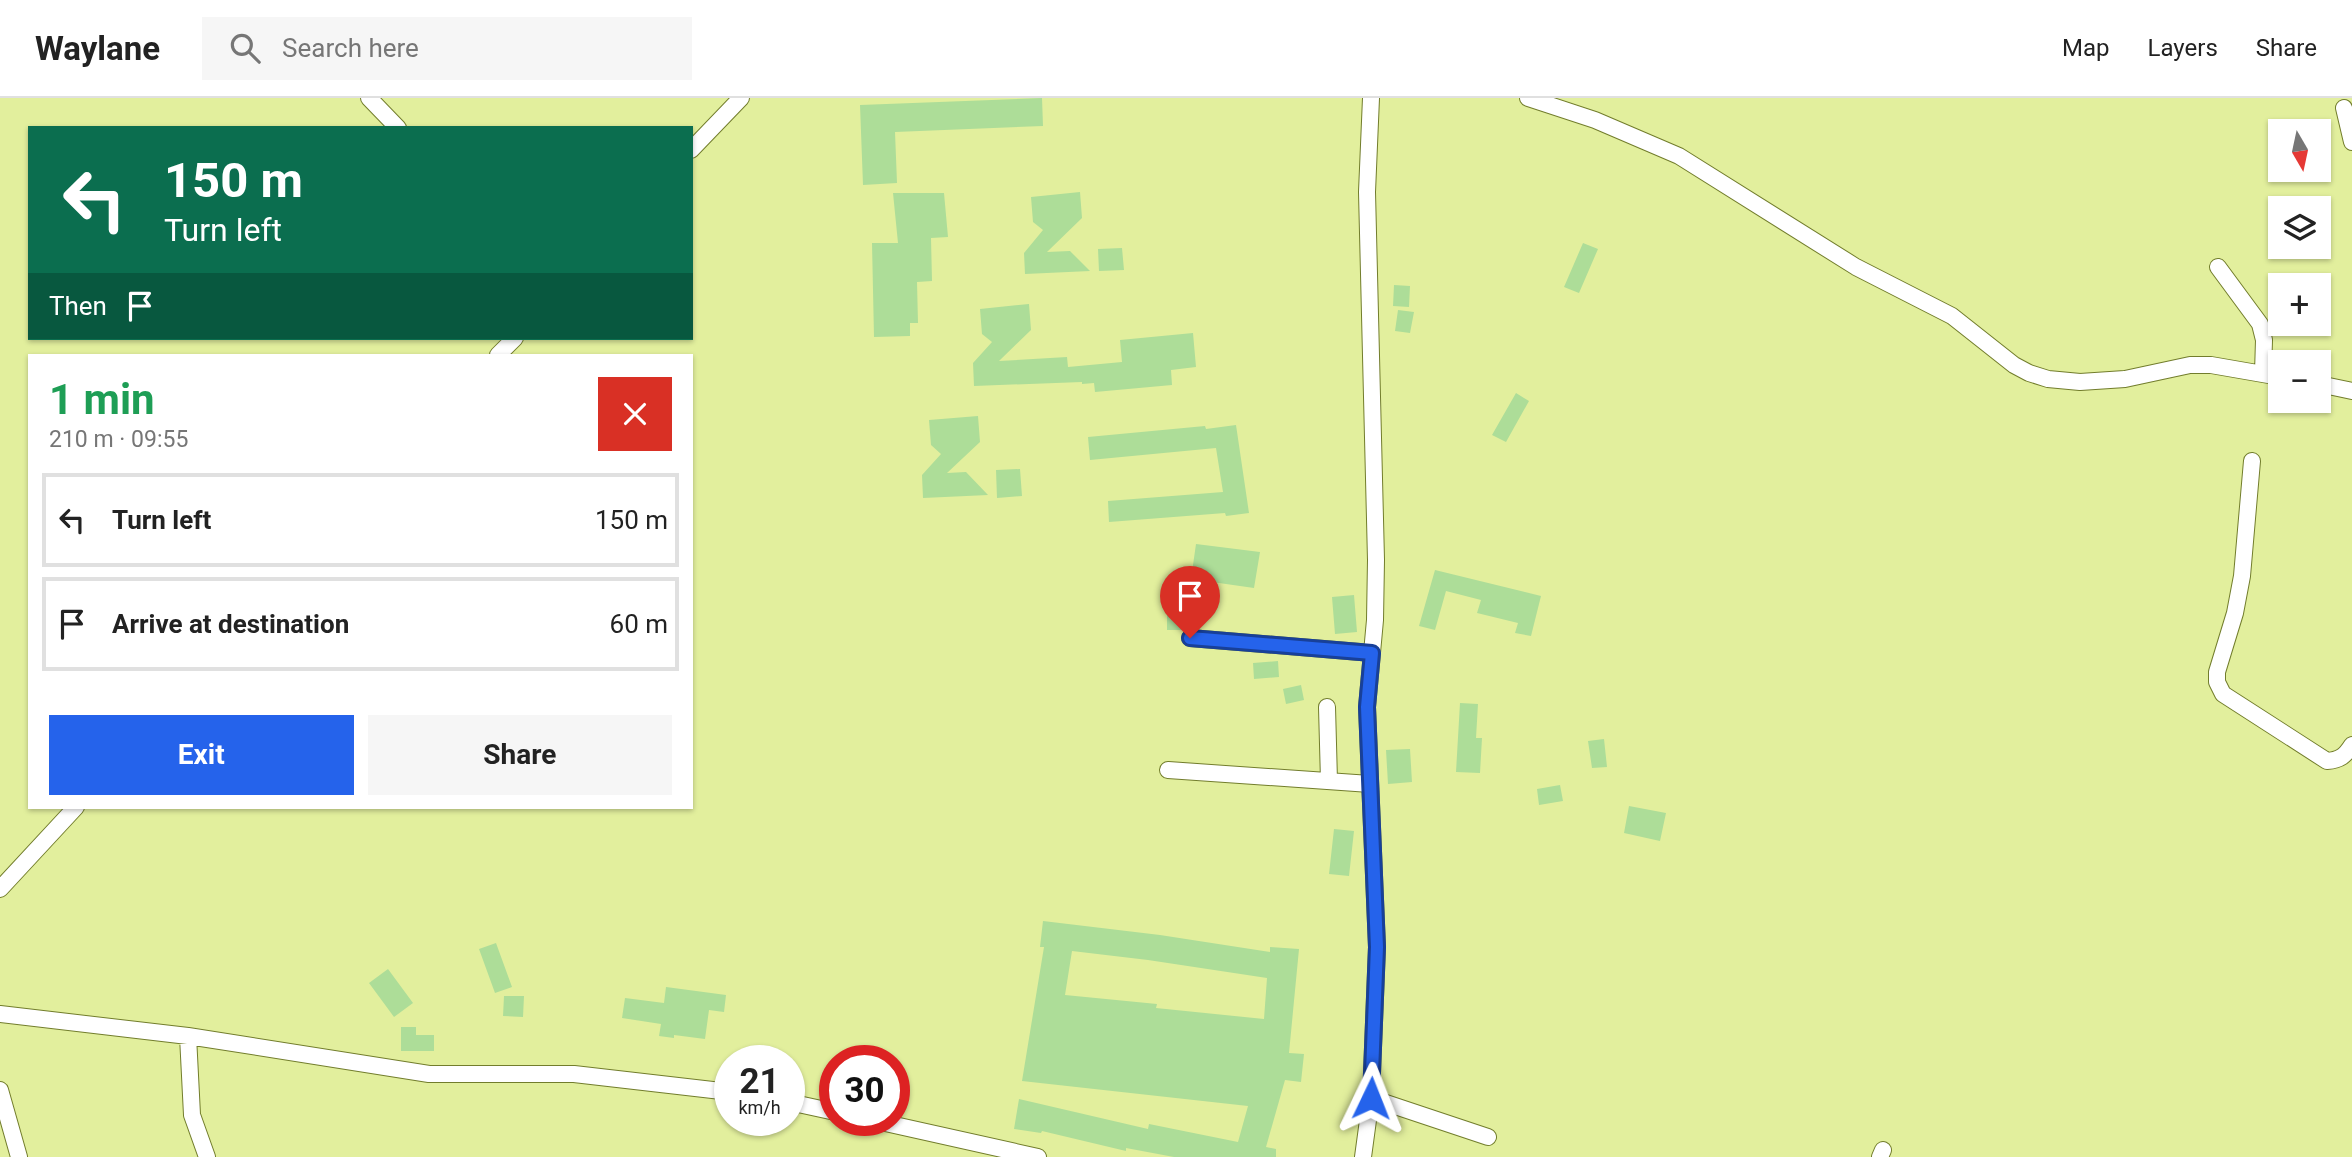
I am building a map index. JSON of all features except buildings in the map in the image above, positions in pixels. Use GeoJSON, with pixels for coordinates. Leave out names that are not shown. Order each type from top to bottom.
{"type":"FeatureCollection","features":[{"type":"Feature","properties":{"kind":"street"},"geometry":{"type":"LineString","coordinates":[[369,98],[396,126]]}},
{"type":"Feature","properties":{"kind":"street"},"geometry":{"type":"LineString","coordinates":[[693,148],[741,98]]}},
{"type":"Feature","properties":{"kind":"street"},"geometry":{"type":"LineString","coordinates":[[1363,1157],[1371,1098],[1377,947],[1367,707],[1376,560],[1367,192],[1371,98]]}},
{"type":"Feature","properties":{"kind":"street"},"geometry":{"type":"LineString","coordinates":[[1528,98],[1595,120],[1679,156],[1856,267],[1952,316],[2014,365],[2029,373],[2048,379],[2080,382],[2125,379],[2190,365],[2211,365],[2268,374]]}},
{"type":"Feature","properties":{"kind":"street"},"geometry":{"type":"LineString","coordinates":[[2344,108],[2352,142]]}},
{"type":"Feature","properties":{"kind":"street"},"geometry":{"type":"LineString","coordinates":[[2218,267],[2260,324],[2264,340],[2263,373]]}},
{"type":"Feature","properties":{"kind":"street"},"geometry":{"type":"LineString","coordinates":[[499,354],[512,340]]}},
{"type":"Feature","properties":{"kind":"street"},"geometry":{"type":"LineString","coordinates":[[2331,387],[2352,391]]}},
{"type":"Feature","properties":{"kind":"street"},"geometry":{"type":"LineString","coordinates":[[2252,461],[2242,576],[2235,613],[2217,672],[2217,682],[2223,694],[2327,761],[2346,755],[2352,745]]}},
{"type":"Feature","properties":{"kind":"street"},"geometry":{"type":"LineString","coordinates":[[1190,638],[1372,653]]}},
{"type":"Feature","properties":{"kind":"street"},"geometry":{"type":"LineString","coordinates":[[1327,707],[1329,781]]}},
{"type":"Feature","properties":{"kind":"street"},"geometry":{"type":"LineString","coordinates":[[1168,770],[1370,784]]}},
{"type":"Feature","properties":{"kind":"street"},"geometry":{"type":"LineString","coordinates":[[0,890],[74,809]]}},
{"type":"Feature","properties":{"kind":"street"},"geometry":{"type":"LineString","coordinates":[[0,1014],[188,1036],[429,1074],[574,1074],[714,1090]]}},
{"type":"Feature","properties":{"kind":"street"},"geometry":{"type":"LineString","coordinates":[[188,1036],[192,1115],[207,1157]]}},
{"type":"Feature","properties":{"kind":"street"},"geometry":{"type":"LineString","coordinates":[[0,1090],[19,1157]]}},
{"type":"Feature","properties":{"kind":"street"},"geometry":{"type":"LineString","coordinates":[[1371,1098],[1488,1137]]}},
{"type":"Feature","properties":{"kind":"street"},"geometry":{"type":"LineString","coordinates":[[910,1128],[1038,1157]]}},
{"type":"Feature","properties":{"kind":"route"},"geometry":{"type":"LineString","coordinates":[[1190,638],[1372,653],[1367,707],[1377,947],[1371,1098]]}}]}
